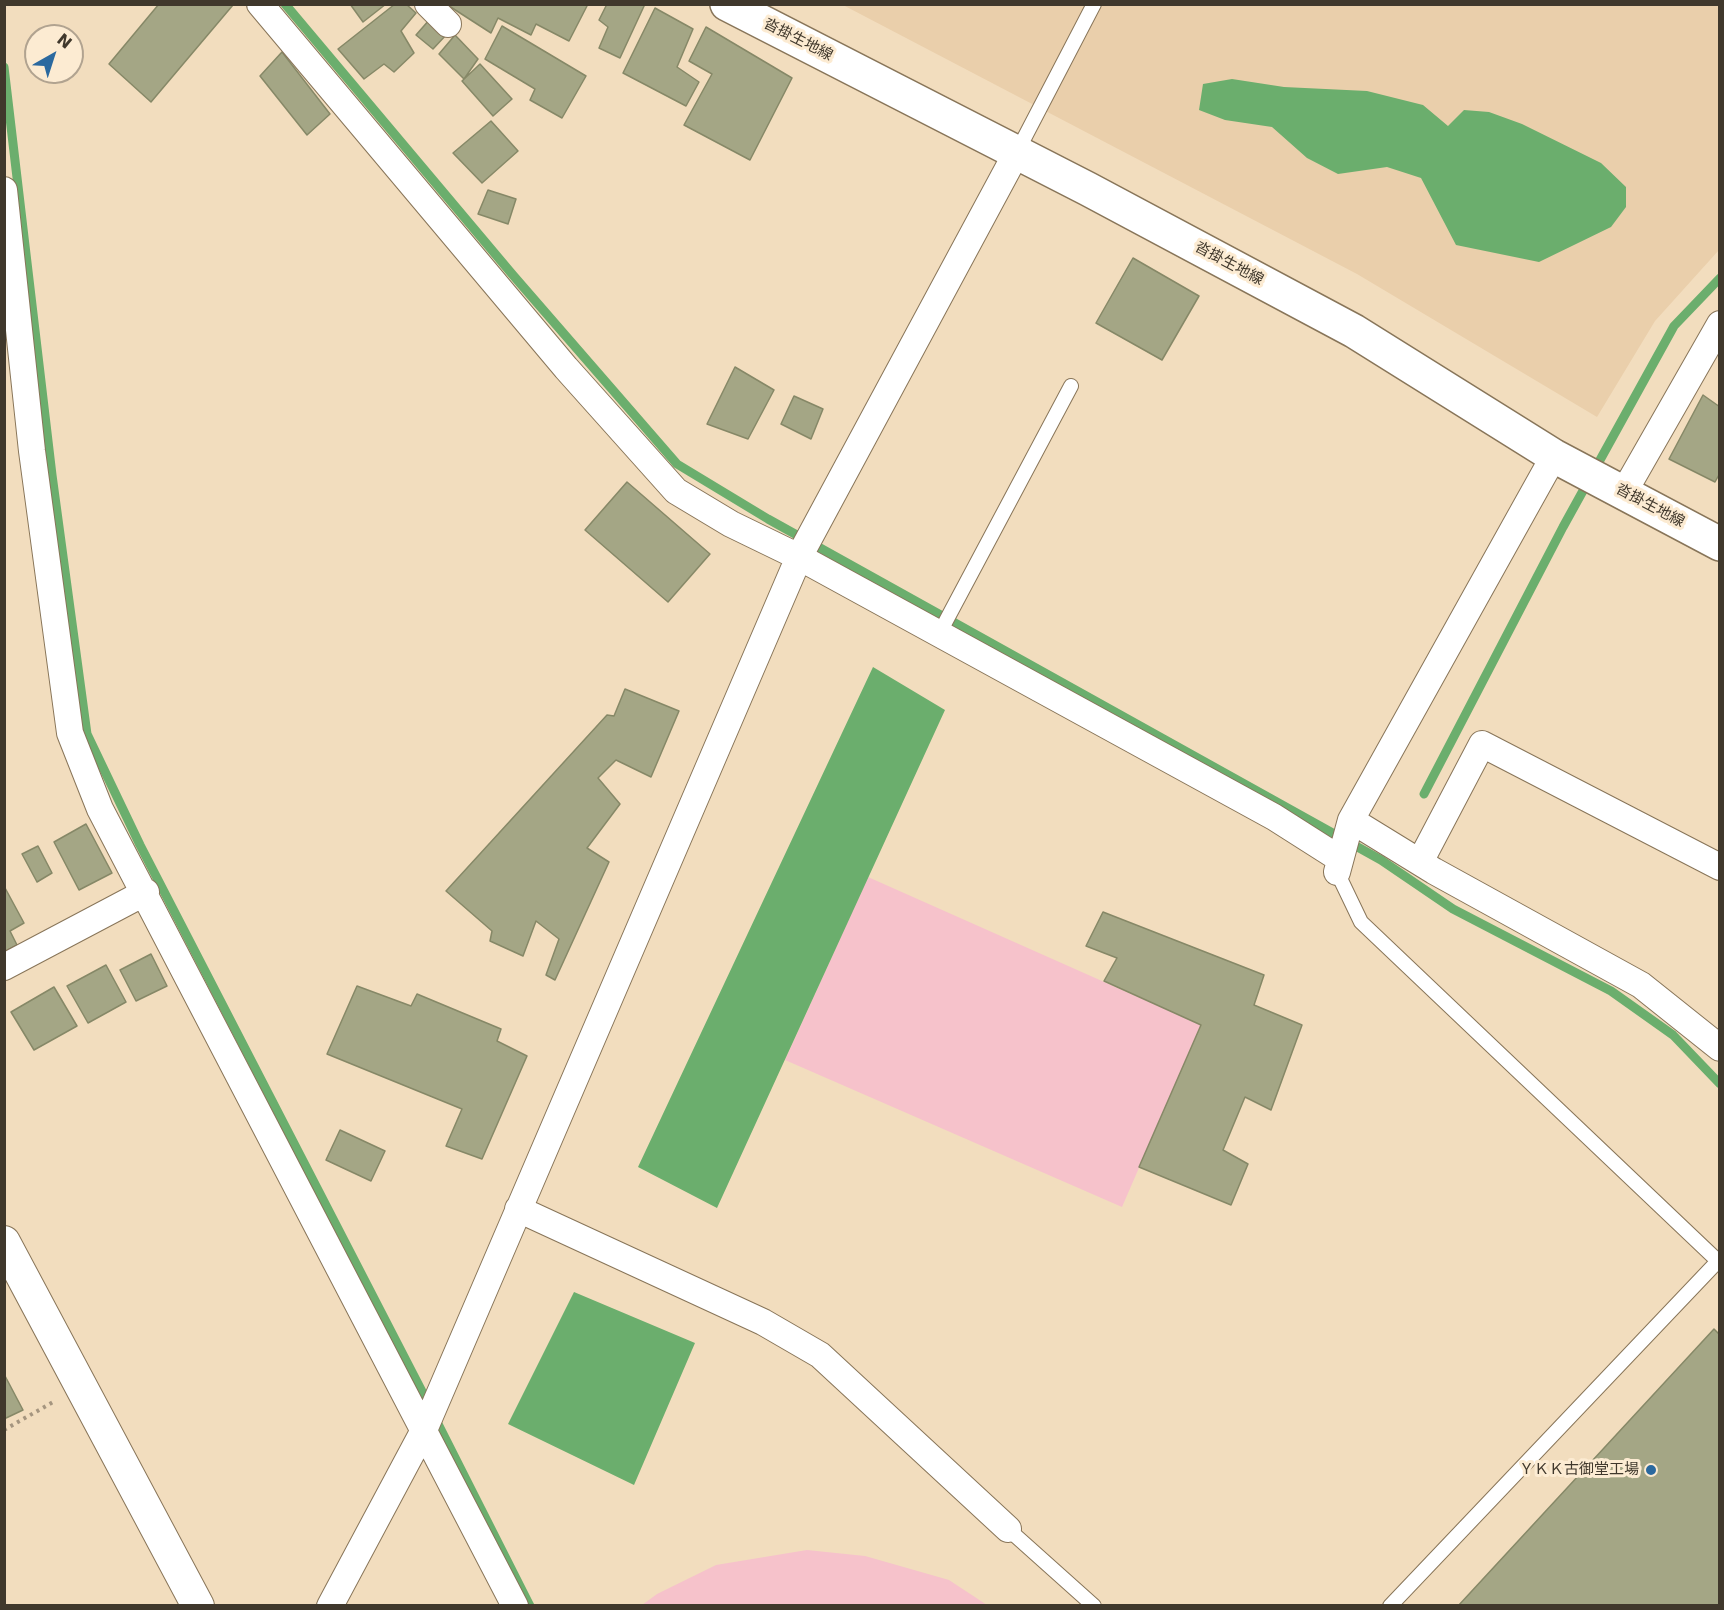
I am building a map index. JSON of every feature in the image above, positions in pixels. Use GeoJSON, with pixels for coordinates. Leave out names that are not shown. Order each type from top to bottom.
{"type":"FeatureCollection","features":[{"type":"Feature","properties":{"kind":"main road","name":"沓掛生地線"},"geometry":{"type":"LineString","coordinates":[[727,4],[1017,152],[1354,331],[1554,456],[1719,544]]}},
{"type":"Feature","properties":{"kind":"street"},"geometry":{"type":"LineString","coordinates":[[260,4],[566,368],[676,491],[731,524],[799,557],[1274,817],[1338,866],[1351,820],[1554,456]]}},
{"type":"Feature","properties":{"kind":"street"},"geometry":{"type":"LineString","coordinates":[[428,4],[448,24]]}},
{"type":"Feature","properties":{"kind":"street"},"geometry":{"type":"LineString","coordinates":[[330,1605],[424,1430],[799,557],[1017,152]]}},
{"type":"Feature","properties":{"kind":"street"},"geometry":{"type":"LineString","coordinates":[[4,189],[32,451],[70,733],[100,809],[146,892],[515,1605]]}},
{"type":"Feature","properties":{"kind":"street"},"geometry":{"type":"LineString","coordinates":[[1624,492],[1719,324]]}},
{"type":"Feature","properties":{"kind":"street"},"geometry":{"type":"LineString","coordinates":[[1420,862],[1482,744],[1719,867]]}},
{"type":"Feature","properties":{"kind":"street"},"geometry":{"type":"LineString","coordinates":[[1351,820],[1420,862],[1641,985],[1719,1048]]}},
{"type":"Feature","properties":{"kind":"street"},"geometry":{"type":"LineString","coordinates":[[4,967],[146,892]]}},
{"type":"Feature","properties":{"kind":"street"},"geometry":{"type":"LineString","coordinates":[[518,1209],[763,1322],[820,1355],[1008,1529]]}},
{"type":"Feature","properties":{"kind":"street"},"geometry":{"type":"LineString","coordinates":[[4,1242],[198,1605]]}},
{"type":"Feature","properties":{"kind":"lane"},"geometry":{"type":"LineString","coordinates":[[1017,152],[1094,4]]}},
{"type":"Feature","properties":{"kind":"lane"},"geometry":{"type":"LineString","coordinates":[[939,634],[1071,386]]}},
{"type":"Feature","properties":{"kind":"lane"},"geometry":{"type":"LineString","coordinates":[[1338,866],[1361,922],[1719,1262],[1390,1605]]}},
{"type":"Feature","properties":{"kind":"lane"},"geometry":{"type":"LineString","coordinates":[[1008,1529],[1094,1605]]}},
{"type":"Feature","properties":{"kind":"path"},"geometry":{"type":"LineString","coordinates":[[4,1430],[80,1387]]}},
{"type":"Feature","properties":{"kind":"shaded area"},"geometry":{"type":"Polygon","coordinates":[[[843,5],[1719,5],[1719,250],[1655,321],[1597,417],[1357,274],[843,5]]]}},
{"type":"Feature","properties":{"kind":"shaded area"},"geometry":{"type":"Polygon","coordinates":[[[1232,79],[1284,87],[1367,91],[1423,105],[1448,126],[1464,110],[1489,112],[1522,124],[1601,163],[1626,187],[1626,207],[1611,227],[1539,262],[1456,245],[1421,178],[1387,167],[1338,174],[1307,158],[1272,127],[1225,120],[1199,110],[1203,84],[1232,79]]]}},
{"type":"Feature","properties":{"kind":"shaded area"},"geometry":{"type":"Polygon","coordinates":[[[873,667],[945,710],[717,1208],[638,1167],[873,667]]]}},
{"type":"Feature","properties":{"kind":"shaded area"},"geometry":{"type":"Polygon","coordinates":[[[868,877],[1201,1025],[1122,1207],[785,1060],[868,877]]]}},
{"type":"Feature","properties":{"kind":"shaded area"},"geometry":{"type":"Polygon","coordinates":[[[574,1292],[695,1343],[634,1485],[508,1424],[574,1292]]]}},
{"type":"Feature","properties":{"kind":"shaded area"},"geometry":{"type":"Polygon","coordinates":[[[807,1550],[865,1556],[949,1580],[987,1605],[642,1605],[657,1594],[716,1565],[807,1550]]]}},
{"type":"Feature","properties":{"kind":"building"},"geometry":{"type":"Polygon","coordinates":[[[159,4],[233,5],[151,102],[109,64],[159,4]]]}},
{"type":"Feature","properties":{"kind":"building"},"geometry":{"type":"Polygon","coordinates":[[[350,4],[386,4],[363,22],[350,4]]]}},
{"type":"Feature","properties":{"kind":"building"},"geometry":{"type":"Polygon","coordinates":[[[395,4],[406,4],[416,13],[401,31],[414,53],[394,72],[384,64],[364,79],[338,49],[395,4]]]}},
{"type":"Feature","properties":{"kind":"building"},"geometry":{"type":"Polygon","coordinates":[[[446,4],[588,4],[569,41],[536,24],[531,35],[498,18],[491,33],[446,4]]]}},
{"type":"Feature","properties":{"kind":"building"},"geometry":{"type":"Polygon","coordinates":[[[607,4],[645,4],[620,58],[599,48],[608,27],[599,20],[607,4]]]}},
{"type":"Feature","properties":{"kind":"building"},"geometry":{"type":"Polygon","coordinates":[[[655,8],[693,29],[677,67],[699,82],[686,106],[623,73],[655,8]]]}},
{"type":"Feature","properties":{"kind":"building"},"geometry":{"type":"Polygon","coordinates":[[[430,19],[447,34],[433,49],[416,35],[430,19]]]}},
{"type":"Feature","properties":{"kind":"building"},"geometry":{"type":"Polygon","coordinates":[[[502,26],[586,76],[562,118],[530,100],[535,89],[485,59],[502,26]]]}},
{"type":"Feature","properties":{"kind":"building"},"geometry":{"type":"Polygon","coordinates":[[[706,27],[792,78],[750,160],[684,125],[712,74],[689,61],[706,27]]]}},
{"type":"Feature","properties":{"kind":"building"},"geometry":{"type":"Polygon","coordinates":[[[455,35],[478,59],[464,79],[439,54],[455,35]]]}},
{"type":"Feature","properties":{"kind":"building"},"geometry":{"type":"Polygon","coordinates":[[[282,52],[330,114],[307,135],[260,76],[282,52]]]}},
{"type":"Feature","properties":{"kind":"building"},"geometry":{"type":"Polygon","coordinates":[[[480,64],[512,99],[493,116],[462,81],[480,64]]]}},
{"type":"Feature","properties":{"kind":"building"},"geometry":{"type":"Polygon","coordinates":[[[491,121],[518,151],[482,183],[453,153],[491,121]]]}},
{"type":"Feature","properties":{"kind":"building"},"geometry":{"type":"Polygon","coordinates":[[[488,190],[516,199],[508,224],[478,214],[488,190]]]}},
{"type":"Feature","properties":{"kind":"building"},"geometry":{"type":"Polygon","coordinates":[[[1133,258],[1199,296],[1162,360],[1096,323],[1133,258]]]}},
{"type":"Feature","properties":{"kind":"building"},"geometry":{"type":"Polygon","coordinates":[[[735,367],[774,390],[748,439],[707,424],[735,367]]]}},
{"type":"Feature","properties":{"kind":"building"},"geometry":{"type":"Polygon","coordinates":[[[1703,395],[1720,407],[1720,473],[1715,482],[1669,459],[1703,395]]]}},
{"type":"Feature","properties":{"kind":"building"},"geometry":{"type":"Polygon","coordinates":[[[794,396],[823,409],[811,439],[781,424],[794,396]]]}},
{"type":"Feature","properties":{"kind":"building"},"geometry":{"type":"Polygon","coordinates":[[[627,482],[710,554],[668,602],[585,530],[627,482]]]}},
{"type":"Feature","properties":{"kind":"building"},"geometry":{"type":"Polygon","coordinates":[[[625,689],[679,711],[651,777],[616,760],[598,778],[620,804],[587,848],[609,862],[555,980],[546,975],[559,939],[536,921],[523,956],[490,941],[492,931],[446,891],[607,715],[614,716],[625,689]]]}},
{"type":"Feature","properties":{"kind":"building"},"geometry":{"type":"Polygon","coordinates":[[[86,824],[112,873],[79,890],[54,842],[86,824]]]}},
{"type":"Feature","properties":{"kind":"building"},"geometry":{"type":"Polygon","coordinates":[[[38,846],[52,873],[37,882],[22,854],[38,846]]]}},
{"type":"Feature","properties":{"kind":"building"},"geometry":{"type":"Polygon","coordinates":[[[4,886],[24,923],[10,931],[17,945],[4,952],[4,886]]]}},
{"type":"Feature","properties":{"kind":"building"},"geometry":{"type":"Polygon","coordinates":[[[1103,912],[1264,975],[1254,1005],[1302,1025],[1271,1110],[1245,1097],[1223,1150],[1248,1164],[1231,1205],[1139,1167],[1201,1025],[1104,981],[1117,958],[1086,946],[1103,912]]]}},
{"type":"Feature","properties":{"kind":"building"},"geometry":{"type":"Polygon","coordinates":[[[151,954],[167,986],[136,1001],[120,970],[151,954]]]}},
{"type":"Feature","properties":{"kind":"building"},"geometry":{"type":"Polygon","coordinates":[[[106,965],[126,1002],[88,1023],[67,986],[106,965]]]}},
{"type":"Feature","properties":{"kind":"building"},"geometry":{"type":"Polygon","coordinates":[[[357,986],[411,1006],[417,994],[501,1029],[497,1041],[527,1056],[482,1159],[446,1146],[462,1109],[327,1054],[357,986]]]}},
{"type":"Feature","properties":{"kind":"building"},"geometry":{"type":"Polygon","coordinates":[[[54,987],[77,1026],[34,1050],[11,1012],[54,987]]]}},
{"type":"Feature","properties":{"kind":"building"},"geometry":{"type":"Polygon","coordinates":[[[340,1130],[385,1151],[371,1181],[326,1160],[340,1130]]]}},
{"type":"Feature","properties":{"kind":"building","name":"ＹＫＫ古御堂工場"},"geometry":{"type":"Polygon","coordinates":[[[1714,1329],[1720,1335],[1720,1606],[1458,1606],[1714,1329]]]}},
{"type":"Feature","properties":{"kind":"building"},"geometry":{"type":"Polygon","coordinates":[[[4,1374],[23,1410],[4,1419],[4,1374]]]}},
{"type":"Feature","properties":{"kind":"waterway"},"geometry":{"type":"LineString","coordinates":[[285,4],[512,274],[677,464],[768,519],[1381,860],[1453,909],[1611,991],[1673,1035],[1720,1084]]}},
{"type":"Feature","properties":{"kind":"waterway"},"geometry":{"type":"LineString","coordinates":[[4,67],[52,475],[87,734],[140,845],[429,1405]]}},
{"type":"Feature","properties":{"kind":"waterway"},"geometry":{"type":"LineString","coordinates":[[1424,794],[1563,527],[1674,326],[1720,278]]}},
{"type":"Feature","properties":{"kind":"waterway"},"geometry":{"type":"LineString","coordinates":[[435,1418],[530,1606]]}},
{"type":"Feature","properties":{"kind":"place","name":"ＹＫＫ古御堂工場"},"geometry":{"type":"Point","coordinates":[1651,1470]}}]}
